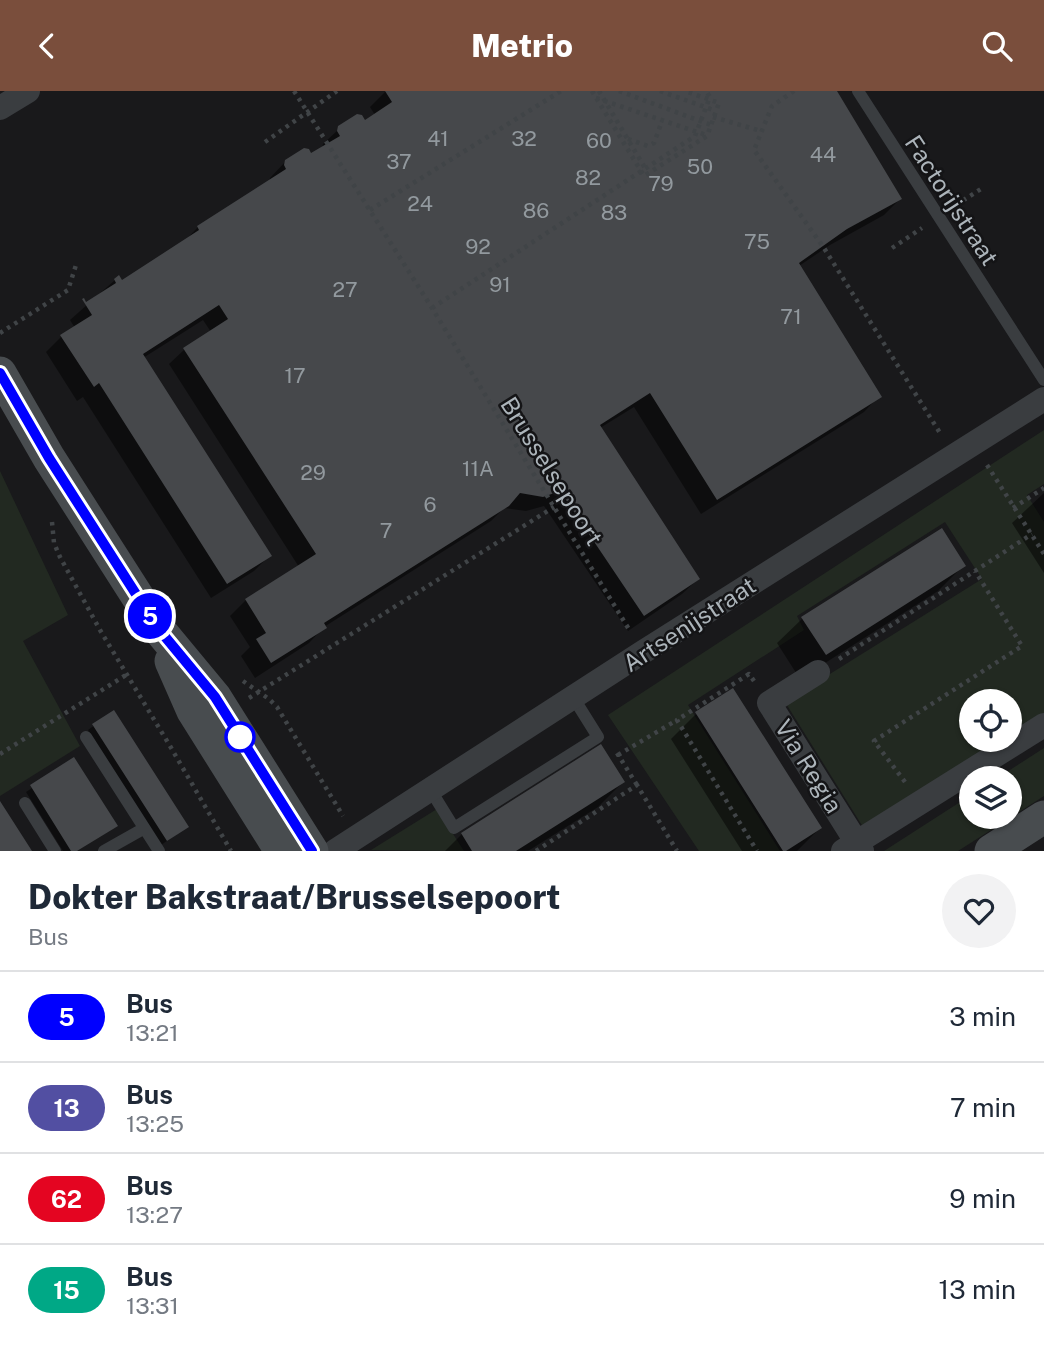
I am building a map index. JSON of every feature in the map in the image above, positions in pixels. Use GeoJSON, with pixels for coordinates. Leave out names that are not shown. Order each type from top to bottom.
{"type":"FeatureCollection","features":[{"type":"Feature","properties":{"kind":"street"},"geometry":{"type":"LineString","coordinates":[[0,108],[28,91]]}},
{"type":"Feature","properties":{"kind":"street"},"geometry":{"type":"LineString","coordinates":[[0,373],[49,458],[157,627],[215,697],[312,851]]}},
{"type":"Feature","properties":{"kind":"street","name":"Artsenijstraat"},"geometry":{"type":"LineString","coordinates":[[335,851],[573,697],[606,665],[643,652],[1044,399]]}},
{"type":"Feature","properties":{"kind":"street"},"geometry":{"type":"LineString","coordinates":[[157,627],[193,711],[281,851]]}},
{"type":"Feature","properties":{"kind":"street","name":"Via Regia"},"geometry":{"type":"LineString","coordinates":[[818,672],[769,703],[853,848],[1044,725]]}},
{"type":"Feature","properties":{"kind":"street"},"geometry":{"type":"LineString","coordinates":[[991,851],[1044,817]]}},
{"type":"Feature","properties":{"kind":"lane","name":"Factorijstraat"},"geometry":{"type":"LineString","coordinates":[[858,91],[1044,380]]}},
{"type":"Feature","properties":{"kind":"lane"},"geometry":{"type":"LineString","coordinates":[[430,789],[454,828],[597,737],[573,697]]}},
{"type":"Feature","properties":{"kind":"lane"},"geometry":{"type":"LineString","coordinates":[[86,737],[159,851]]}},
{"type":"Feature","properties":{"kind":"lane"},"geometry":{"type":"LineString","coordinates":[[25,803],[55,851]]}},
{"type":"Feature","properties":{"kind":"lane"},"geometry":{"type":"LineString","coordinates":[[104,851],[143,829]]}},
{"type":"Feature","properties":{"kind":"path","name":"Brusselsepoort"},"geometry":{"type":"LineString","coordinates":[[294,91],[432,308],[643,652]]}},
{"type":"Feature","properties":{"kind":"path"},"geometry":{"type":"LineString","coordinates":[[265,142],[337,91]]}},
{"type":"Feature","properties":{"kind":"path"},"geometry":{"type":"LineString","coordinates":[[370,211],[561,91]]}},
{"type":"Feature","properties":{"kind":"path"},"geometry":{"type":"LineString","coordinates":[[592,91],[644,176],[707,136],[719,103],[685,91]]}},
{"type":"Feature","properties":{"kind":"path"},"geometry":{"type":"LineString","coordinates":[[599,91],[645,168]]}},
{"type":"Feature","properties":{"kind":"path"},"geometry":{"type":"LineString","coordinates":[[619,91],[711,125]]}},
{"type":"Feature","properties":{"kind":"path"},"geometry":{"type":"LineString","coordinates":[[660,91],[716,111]]}},
{"type":"Feature","properties":{"kind":"path"},"geometry":{"type":"LineString","coordinates":[[432,308],[695,136],[710,97],[706,91]]}},
{"type":"Feature","properties":{"kind":"path"},"geometry":{"type":"LineString","coordinates":[[794,91],[772,106],[754,150],[824,248],[925,410]]}},
{"type":"Feature","properties":{"kind":"path"},"geometry":{"type":"LineString","coordinates":[[596,98],[707,136]]}},
{"type":"Feature","properties":{"kind":"path"},"geometry":{"type":"LineString","coordinates":[[713,117],[761,131]]}},
{"type":"Feature","properties":{"kind":"path"},"geometry":{"type":"LineString","coordinates":[[628,139],[648,146],[654,143],[662,121]]}},
{"type":"Feature","properties":{"kind":"path"},"geometry":{"type":"LineString","coordinates":[[0,333],[68,290],[76,265]]}},
{"type":"Feature","properties":{"kind":"path"},"geometry":{"type":"LineString","coordinates":[[1013,508],[1044,488]]}},
{"type":"Feature","properties":{"kind":"path"},"geometry":{"type":"LineString","coordinates":[[1003,489],[1044,554]]}},
{"type":"Feature","properties":{"kind":"path"},"geometry":{"type":"LineString","coordinates":[[274,684],[554,507]]}},
{"type":"Feature","properties":{"kind":"path"},"geometry":{"type":"LineString","coordinates":[[51,517],[54,543],[60,557],[126,675],[231,851]]}},
{"type":"Feature","properties":{"kind":"path"},"geometry":{"type":"LineString","coordinates":[[818,672],[1032,534]]}},
{"type":"Feature","properties":{"kind":"path"},"geometry":{"type":"LineString","coordinates":[[920,803],[874,741],[1022,646],[975,571]]}},
{"type":"Feature","properties":{"kind":"path"},"geometry":{"type":"LineString","coordinates":[[618,755],[749,674],[769,703]]}},
{"type":"Feature","properties":{"kind":"path"},"geometry":{"type":"LineString","coordinates":[[0,754],[126,675]]}},
{"type":"Feature","properties":{"kind":"path"},"geometry":{"type":"LineString","coordinates":[[677,720],[757,851]]}},
{"type":"Feature","properties":{"kind":"path"},"geometry":{"type":"LineString","coordinates":[[597,737],[608,739],[677,851]]}},
{"type":"Feature","properties":{"kind":"path"},"geometry":{"type":"LineString","coordinates":[[536,851],[637,785]]}},
{"type":"Feature","properties":{"kind":"shaded area"},"geometry":{"type":"Polygon","coordinates":[[[1044,430],[1044,484],[1027,495],[1044,522],[1044,715],[1022,729],[1022,689],[959,689],[959,752],[984,752],[863,827],[785,702],[982,579],[945,522],[797,616],[804,630],[688,705],[780,851],[699,851],[608,715],[1044,430]]]}},
{"type":"Feature","properties":{"kind":"shaded area"},"geometry":{"type":"Polygon","coordinates":[[[0,471],[68,615],[23,641],[80,746],[0,796],[0,471]]]}},
{"type":"Feature","properties":{"kind":"shaded area"},"geometry":{"type":"Polygon","coordinates":[[[1044,748],[1044,796],[1022,810],[1022,766],[1016,766],[1044,748]]]}},
{"type":"Feature","properties":{"kind":"shaded area"},"geometry":{"type":"Polygon","coordinates":[[[959,803],[959,829],[992,829],[958,851],[884,851],[959,803]]]}},
{"type":"Feature","properties":{"kind":"shaded area"},"geometry":{"type":"Polygon","coordinates":[[[437,809],[464,851],[371,850],[437,809]]]}},
{"type":"Feature","properties":{"kind":"building"},"geometry":{"type":"Polygon","coordinates":[[[385,91],[837,91],[902,199],[847,229],[799,263],[882,397],[717,500],[650,393],[600,425],[700,579],[644,616],[560,491],[543,497],[520,493],[509,506],[324,623],[327,628],[271,663],[256,639],[266,633],[245,599],[316,554],[183,348],[228,319],[219,305],[143,354],[272,556],[227,584],[99,383],[94,387],[60,335],[92,315],[82,299],[86,302],[116,283],[114,279],[119,275],[122,280],[199,230],[197,226],[286,169],[285,160],[304,148],[311,153],[340,136],[338,126],[357,114],[362,115],[365,120],[392,102],[385,91]]]}},
{"type":"Feature","properties":{"kind":"building"},"geometry":{"type":"Polygon","coordinates":[[[942,528],[966,566],[826,655],[801,617],[942,528]]]}},
{"type":"Feature","properties":{"kind":"building"},"geometry":{"type":"Polygon","coordinates":[[[733,688],[822,828],[786,851],[783,851],[695,712],[733,688]]]}},
{"type":"Feature","properties":{"kind":"building"},"geometry":{"type":"Polygon","coordinates":[[[114,710],[189,827],[167,841],[92,724],[114,710]]]}},
{"type":"Feature","properties":{"kind":"building"},"geometry":{"type":"Polygon","coordinates":[[[601,744],[625,782],[516,851],[472,851],[461,833],[601,744]]]}},
{"type":"Feature","properties":{"kind":"building"},"geometry":{"type":"Polygon","coordinates":[[[74,757],[118,826],[77,851],[71,851],[30,785],[74,757]]]}},
{"type":"Feature","properties":{"kind":"building"},"geometry":{"type":"Polygon","coordinates":[[[0,801],[32,851],[0,851],[0,801]]]}},
{"type":"Feature","properties":{"kind":"bus line","name":"5"},"geometry":{"type":"LineString","coordinates":[[0,373],[49,458],[157,627],[215,697],[312,851]]}}]}
